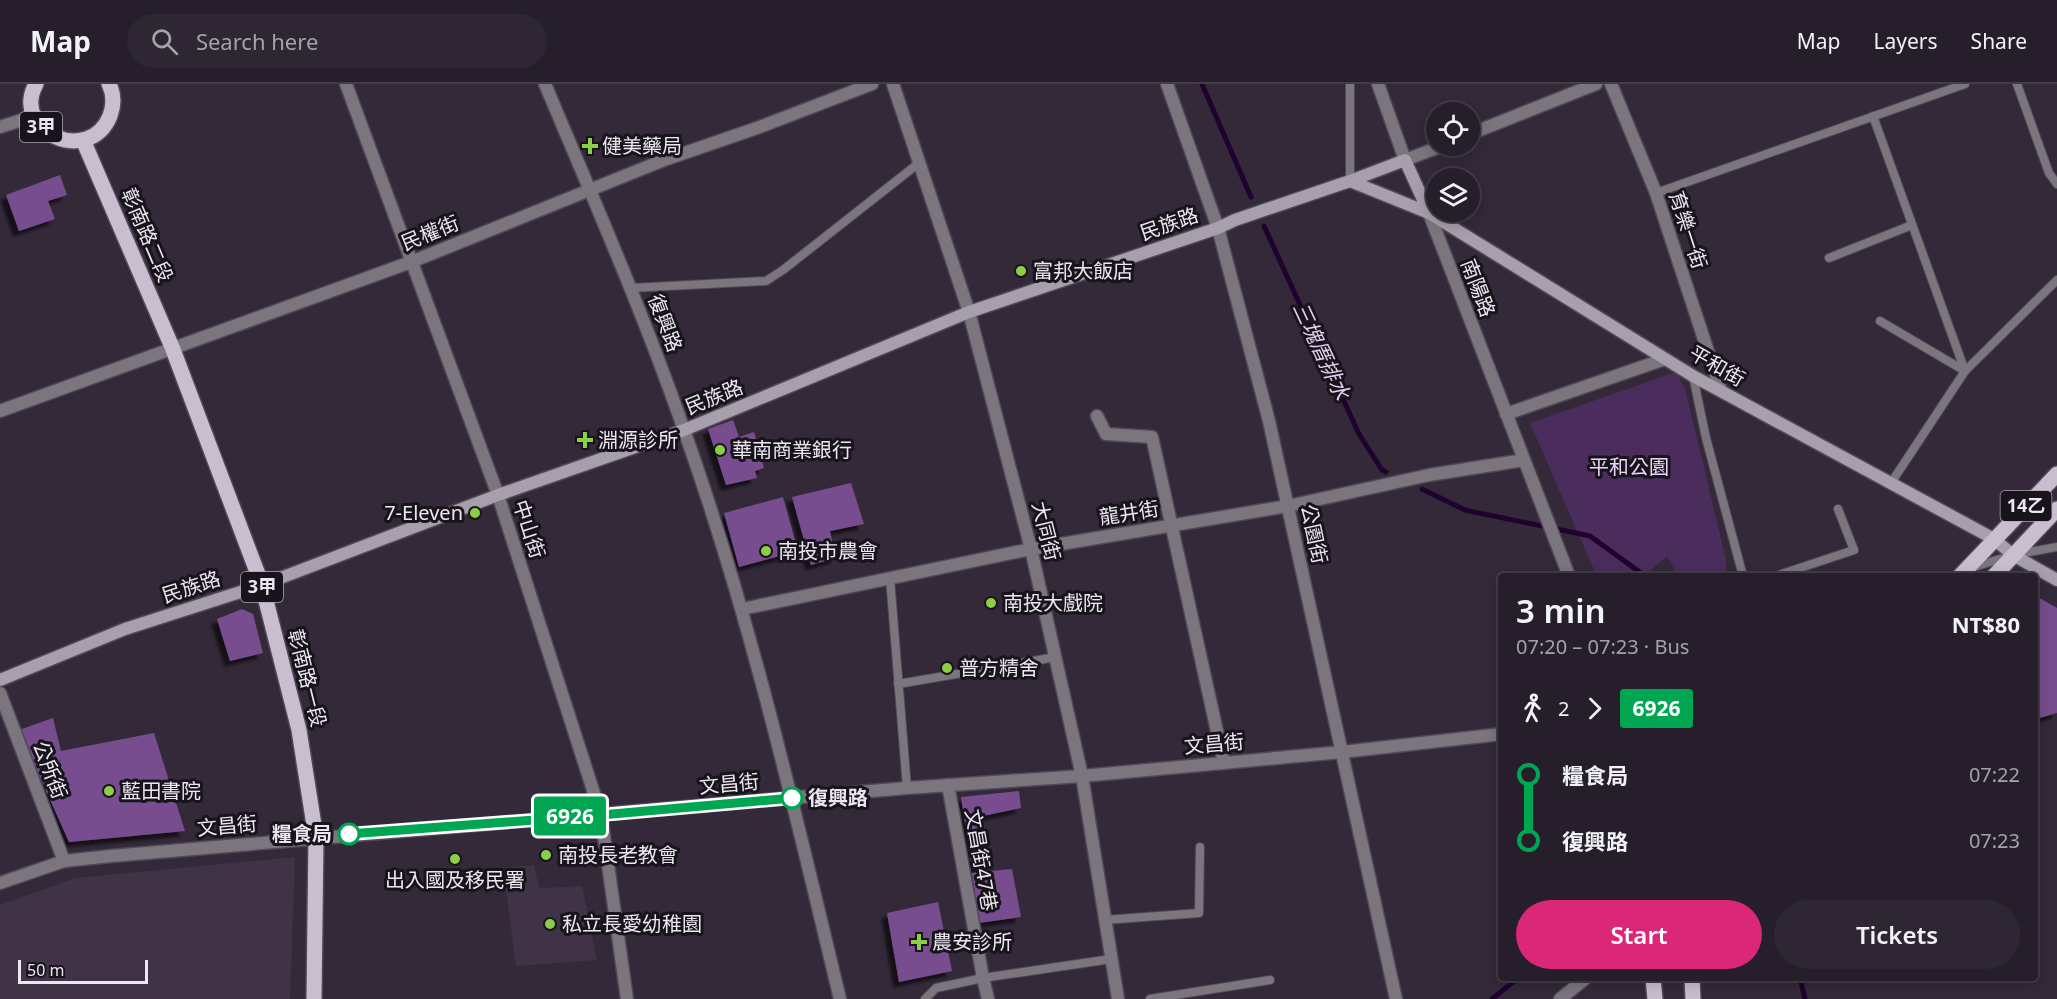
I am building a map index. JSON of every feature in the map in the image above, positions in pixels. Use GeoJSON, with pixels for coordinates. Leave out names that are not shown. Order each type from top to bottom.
{"type":"FeatureCollection","features":[{"type":"Feature","properties":{"kind":"main road","name":"3甲"},"geometry":{"type":"LineString","coordinates":[[30,86],[34,116],[42,129],[51,136],[70,142],[84,140],[100,131],[108,121],[112,111],[114,85]]}},
{"type":"Feature","properties":{"kind":"main road","name":"彰南路二段"},"geometry":{"type":"LineString","coordinates":[[84,140],[172,347]]}},
{"type":"Feature","properties":{"kind":"main road","name":"民族路"},"geometry":{"type":"LineString","coordinates":[[0,680],[125,629],[262,585],[498,495],[684,430],[969,312],[1218,228],[1234,220],[1405,160]]}},
{"type":"Feature","properties":{"kind":"main road","name":"南陽路"},"geometry":{"type":"LineString","coordinates":[[1405,160],[1426,206]]}},
{"type":"Feature","properties":{"kind":"main road","name":"平和街"},"geometry":{"type":"LineString","coordinates":[[1350,181],[1426,212]]}},
{"type":"Feature","properties":{"kind":"main road","name":"平和街"},"geometry":{"type":"LineString","coordinates":[[1444,222],[1693,376],[1994,539],[2013,555],[2057,580]]}},
{"type":"Feature","properties":{"kind":"main road","name":"彰南路一段"},"geometry":{"type":"LineString","coordinates":[[172,347],[262,585],[299,730],[316,838],[314,999]]}},
{"type":"Feature","properties":{"kind":"main road","name":"14乙"},"geometry":{"type":"LineString","coordinates":[[1963,572],[2057,474]]}},
{"type":"Feature","properties":{"kind":"main road","name":"14乙"},"geometry":{"type":"LineString","coordinates":[[1997,573],[2057,509]]}},
{"type":"Feature","properties":{"kind":"main road"},"geometry":{"type":"LineString","coordinates":[[1653,981],[1655,999]]}},
{"type":"Feature","properties":{"kind":"main road"},"geometry":{"type":"LineString","coordinates":[[1692,981],[1693,999]]}},
{"type":"Feature","properties":{"kind":"street","name":"中山街"},"geometry":{"type":"LineString","coordinates":[[346,84],[498,495],[601,815],[627,999]]}},
{"type":"Feature","properties":{"kind":"street","name":"復興路"},"geometry":{"type":"LineString","coordinates":[[545,84],[631,288],[684,430],[742,609],[792,798],[840,999]]}},
{"type":"Feature","properties":{"kind":"street","name":"民權街"},"geometry":{"type":"LineString","coordinates":[[0,411],[411,262],[663,160],[757,128],[872,84]]}},
{"type":"Feature","properties":{"kind":"street","name":"大同街"},"geometry":{"type":"LineString","coordinates":[[893,84],[969,312],[1031,549],[1082,776],[1118,999]]}},
{"type":"Feature","properties":{"kind":"street","name":"公園街"},"geometry":{"type":"LineString","coordinates":[[1167,84],[1218,228],[1269,421],[1396,999]]}},
{"type":"Feature","properties":{"kind":"street","name":"南陽路"},"geometry":{"type":"LineString","coordinates":[[1378,84],[1405,160]]}},
{"type":"Feature","properties":{"kind":"street"},"geometry":{"type":"LineString","coordinates":[[1480,130],[1596,84]]}},
{"type":"Feature","properties":{"kind":"street","name":"育樂一街"},"geometry":{"type":"LineString","coordinates":[[1611,84],[1656,193],[1720,391]]}},
{"type":"Feature","properties":{"kind":"street"},"geometry":{"type":"LineString","coordinates":[[0,127],[34,116]]}},
{"type":"Feature","properties":{"kind":"street","name":"民族路"},"geometry":{"type":"LineString","coordinates":[[1405,160],[1426,152]]}},
{"type":"Feature","properties":{"kind":"street","name":"南陽路"},"geometry":{"type":"LineString","coordinates":[[1432,222],[1568,573]]}},
{"type":"Feature","properties":{"kind":"street"},"geometry":{"type":"LineString","coordinates":[[1506,414],[1665,358]]}},
{"type":"Feature","properties":{"kind":"street"},"geometry":{"type":"LineString","coordinates":[[1097,416],[1106,434],[1152,437],[1224,763]]}},
{"type":"Feature","properties":{"kind":"street","name":"龍井街"},"geometry":{"type":"LineString","coordinates":[[742,609],[1031,549],[1288,506],[1429,475],[1524,460]]}},
{"type":"Feature","properties":{"kind":"street","name":"公所街"},"geometry":{"type":"LineString","coordinates":[[0,693],[64,861]]}},
{"type":"Feature","properties":{"kind":"street","name":"文昌街"},"geometry":{"type":"LineString","coordinates":[[0,883],[64,861],[906,788],[1082,776],[1342,752],[1498,734]]}},
{"type":"Feature","properties":{"kind":"street","name":"文昌街47巷"},"geometry":{"type":"LineString","coordinates":[[948,785],[982,978],[988,999]]}},
{"type":"Feature","properties":{"kind":"street"},"geometry":{"type":"LineString","coordinates":[[1560,999],[1582,981]]}},
{"type":"Feature","properties":{"kind":"lane"},"geometry":{"type":"LineString","coordinates":[[1350,84],[1350,181]]}},
{"type":"Feature","properties":{"kind":"lane"},"geometry":{"type":"LineString","coordinates":[[1656,193],[1965,84]]}},
{"type":"Feature","properties":{"kind":"lane"},"geometry":{"type":"LineString","coordinates":[[2017,84],[2049,173],[2057,184]]}},
{"type":"Feature","properties":{"kind":"lane"},"geometry":{"type":"LineString","coordinates":[[1873,116],[1965,371]]}},
{"type":"Feature","properties":{"kind":"lane"},"geometry":{"type":"LineString","coordinates":[[631,288],[766,281],[919,163]]}},
{"type":"Feature","properties":{"kind":"lane"},"geometry":{"type":"LineString","coordinates":[[1829,258],[1912,225]]}},
{"type":"Feature","properties":{"kind":"lane"},"geometry":{"type":"LineString","coordinates":[[1891,483],[1965,371],[2057,280]]}},
{"type":"Feature","properties":{"kind":"lane"},"geometry":{"type":"LineString","coordinates":[[1880,321],[1965,371]]}},
{"type":"Feature","properties":{"kind":"lane"},"geometry":{"type":"LineString","coordinates":[[1693,376],[1706,438],[1742,573]]}},
{"type":"Feature","properties":{"kind":"lane"},"geometry":{"type":"LineString","coordinates":[[1785,573],[1854,550],[1838,509]]}},
{"type":"Feature","properties":{"kind":"lane"},"geometry":{"type":"LineString","coordinates":[[1963,572],[2013,555],[2057,548]]}},
{"type":"Feature","properties":{"kind":"lane"},"geometry":{"type":"LineString","coordinates":[[890,578],[906,788]]}},
{"type":"Feature","properties":{"kind":"lane"},"geometry":{"type":"LineString","coordinates":[[898,684],[1056,657]]}},
{"type":"Feature","properties":{"kind":"lane"},"geometry":{"type":"LineString","coordinates":[[1104,920],[1198,913],[1200,847]]}},
{"type":"Feature","properties":{"kind":"lane"},"geometry":{"type":"LineString","coordinates":[[925,999],[936,988],[982,978],[1111,959]]}},
{"type":"Feature","properties":{"kind":"lane"},"geometry":{"type":"LineString","coordinates":[[1150,999],[1270,980]]}},
{"type":"Feature","properties":{"kind":"shaded area"},"geometry":{"type":"Polygon","coordinates":[[[295,857],[290,999],[0,999],[0,905],[75,878],[295,857]]]}},
{"type":"Feature","properties":{"kind":"shaded area","name":"私立長愛幼稚園"},"geometry":{"type":"Polygon","coordinates":[[[534,865],[539,888],[582,886],[597,960],[516,966],[503,868],[534,865]]]}},
{"type":"Feature","properties":{"kind":"green space","name":"平和公園"},"geometry":{"type":"Polygon","coordinates":[[[1676,372],[1685,388],[1726,560],[1726,573],[1676,573],[1667,556],[1647,573],[1595,572],[1530,423],[1676,372]]]}},
{"type":"Feature","properties":{"kind":"building"},"geometry":{"type":"Polygon","coordinates":[[[60,175],[67,195],[48,201],[55,219],[19,231],[6,195],[60,175]]]}},
{"type":"Feature","properties":{"kind":"building"},"geometry":{"type":"Polygon","coordinates":[[[733,420],[739,437],[754,432],[764,468],[755,471],[757,478],[726,485],[708,429],[733,420]]]}},
{"type":"Feature","properties":{"kind":"building"},"geometry":{"type":"Polygon","coordinates":[[[851,483],[864,524],[830,531],[836,558],[811,565],[792,497],[851,483]]]}},
{"type":"Feature","properties":{"kind":"building","name":"南投市農會"},"geometry":{"type":"Polygon","coordinates":[[[783,497],[798,551],[739,567],[724,513],[783,497]]]}},
{"type":"Feature","properties":{"kind":"building"},"geometry":{"type":"Polygon","coordinates":[[[2038,597],[2057,608],[2057,713],[2038,718],[2038,597]]]}},
{"type":"Feature","properties":{"kind":"building"},"geometry":{"type":"Polygon","coordinates":[[[242,609],[253,614],[263,653],[230,661],[217,619],[242,609]]]}},
{"type":"Feature","properties":{"kind":"building","name":"藍田書院"},"geometry":{"type":"Polygon","coordinates":[[[53,718],[61,751],[154,733],[185,831],[69,842],[19,730],[53,718]]]}},
{"type":"Feature","properties":{"kind":"building"},"geometry":{"type":"Polygon","coordinates":[[[1019,791],[1021,808],[983,816],[990,866],[972,869],[961,797],[1019,791]]]}},
{"type":"Feature","properties":{"kind":"building"},"geometry":{"type":"Polygon","coordinates":[[[1012,869],[1021,917],[979,923],[972,873],[1012,869]]]}},
{"type":"Feature","properties":{"kind":"building","name":"農安診所"},"geometry":{"type":"Polygon","coordinates":[[[938,902],[952,971],[899,982],[887,913],[938,902]]]}},
{"type":"Feature","properties":{"kind":"waterway","name":"三塊厝排水"},"geometry":{"type":"LineString","coordinates":[[1202,84],[1251,197]]}},
{"type":"Feature","properties":{"kind":"waterway","name":"三塊厝排水"},"geometry":{"type":"LineString","coordinates":[[1264,226],[1359,434],[1382,470],[1386,472]]}},
{"type":"Feature","properties":{"kind":"waterway","name":"三塊厝排水"},"geometry":{"type":"LineString","coordinates":[[1422,489],[1465,510],[1590,536],[1641,573]]}},
{"type":"Feature","properties":{"kind":"waterway","name":"三塊厝排水"},"geometry":{"type":"LineString","coordinates":[[1492,999],[1514,981]]}},
{"type":"Feature","properties":{"kind":"waterway"},"geometry":{"type":"LineString","coordinates":[[1801,981],[1805,999]]}},
{"type":"Feature","properties":{"kind":"bus line","name":"6926"},"geometry":{"type":"LineString","coordinates":[[349,834],[792,798]]}},
{"type":"Feature","properties":{"kind":"place","name":"健美藥局"},"geometry":{"type":"Point","coordinates":[590,146]}},
{"type":"Feature","properties":{"kind":"place","name":"富邦大飯店"},"geometry":{"type":"Point","coordinates":[1021,271]}},
{"type":"Feature","properties":{"kind":"place","name":"淵源診所"},"geometry":{"type":"Point","coordinates":[585,440]}},
{"type":"Feature","properties":{"kind":"place","name":"華南商業銀行"},"geometry":{"type":"Point","coordinates":[720,450]}},
{"type":"Feature","properties":{"kind":"place","name":"7-Eleven"},"geometry":{"type":"Point","coordinates":[475,513]}},
{"type":"Feature","properties":{"kind":"place","name":"南投市農會"},"geometry":{"type":"Point","coordinates":[766,551]}},
{"type":"Feature","properties":{"kind":"place","name":"南投大戲院"},"geometry":{"type":"Point","coordinates":[991,603]}},
{"type":"Feature","properties":{"kind":"place","name":"普方精舍"},"geometry":{"type":"Point","coordinates":[947,668]}},
{"type":"Feature","properties":{"kind":"place","name":"藍田書院"},"geometry":{"type":"Point","coordinates":[109,791]}},
{"type":"Feature","properties":{"kind":"place","name":"復興路"},"geometry":{"type":"Point","coordinates":[792,798]}},
{"type":"Feature","properties":{"kind":"place","name":"糧食局"},"geometry":{"type":"Point","coordinates":[349,834]}},
{"type":"Feature","properties":{"kind":"place","name":"南投長老教會"},"geometry":{"type":"Point","coordinates":[546,855]}},
{"type":"Feature","properties":{"kind":"place","name":"出入國及移民署"},"geometry":{"type":"Point","coordinates":[455,859]}},
{"type":"Feature","properties":{"kind":"place","name":"私立長愛幼稚園"},"geometry":{"type":"Point","coordinates":[550,924]}},
{"type":"Feature","properties":{"kind":"place","name":"農安診所"},"geometry":{"type":"Point","coordinates":[919,942]}}]}
